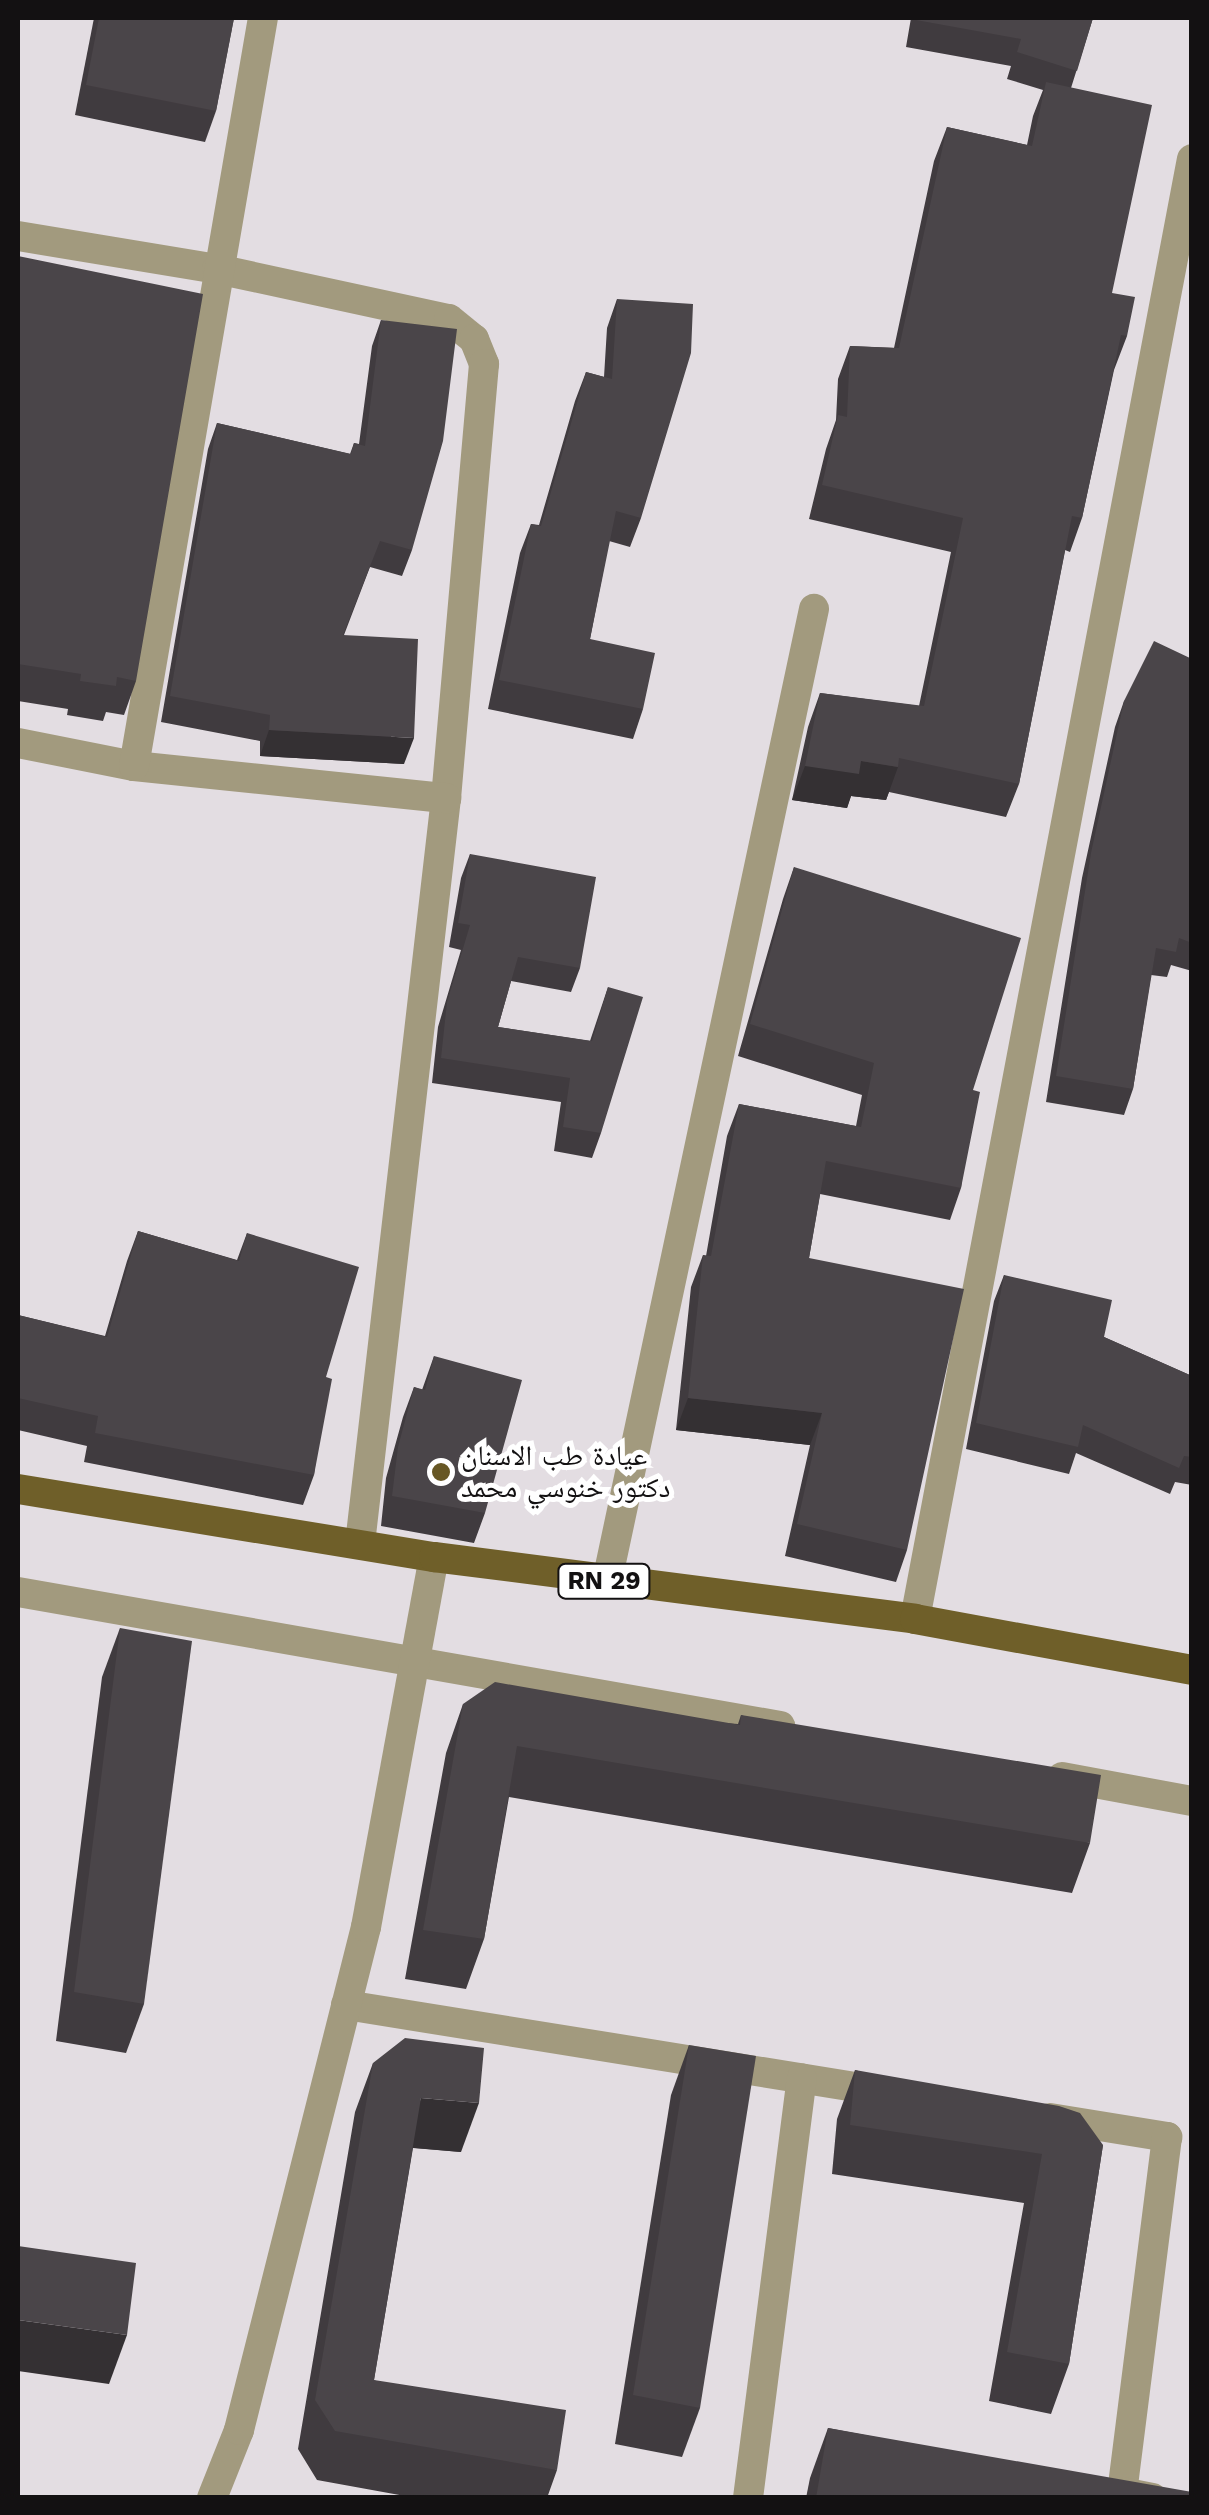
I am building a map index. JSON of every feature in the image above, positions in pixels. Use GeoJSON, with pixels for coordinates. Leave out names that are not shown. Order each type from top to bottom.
{"type":"FeatureCollection","features":[{"type":"Feature","properties":{"kind":"main road","name":"RN 29"},"geometry":{"type":"LineString","coordinates":[[18,1489],[434,1557],[915,1619],[1192,1670]]}},
{"type":"Feature","properties":{"kind":"street"},"geometry":{"type":"LineString","coordinates":[[134,766],[216,269],[263,18]]}},
{"type":"Feature","properties":{"kind":"street"},"geometry":{"type":"LineString","coordinates":[[915,1619],[1192,159]]}},
{"type":"Feature","properties":{"kind":"street"},"geometry":{"type":"LineString","coordinates":[[18,236],[216,269],[449,319],[474,338],[484,364],[446,798],[360,1544]]}},
{"type":"Feature","properties":{"kind":"street"},"geometry":{"type":"LineString","coordinates":[[607,1581],[814,609]]}},
{"type":"Feature","properties":{"kind":"street"},"geometry":{"type":"LineString","coordinates":[[18,743],[134,766],[446,798]]}},
{"type":"Feature","properties":{"kind":"street"},"geometry":{"type":"LineString","coordinates":[[212,2498],[238,2430],[366,1927],[434,1557]]}},
{"type":"Feature","properties":{"kind":"street"},"geometry":{"type":"LineString","coordinates":[[18,1592],[803,1730]]}},
{"type":"Feature","properties":{"kind":"street"},"geometry":{"type":"LineString","coordinates":[[1036,1772],[1192,1800]]}},
{"type":"Feature","properties":{"kind":"street"},"geometry":{"type":"LineString","coordinates":[[346,2005],[917,2097]]}},
{"type":"Feature","properties":{"kind":"street"},"geometry":{"type":"LineString","coordinates":[[748,2498],[802,2078]]}},
{"type":"Feature","properties":{"kind":"street"},"geometry":{"type":"LineString","coordinates":[[1013,2112],[1166,2137],[1122,2492],[1152,2498]]}},
{"type":"Feature","properties":{"kind":"building"},"geometry":{"type":"Polygon","coordinates":[[[99,18],[234,18],[216,111],[86,85],[99,18]]]}},
{"type":"Feature","properties":{"kind":"building"},"geometry":{"type":"Polygon","coordinates":[[[916,18],[1093,18],[1077,71],[1017,52],[1021,39],[916,18]]]}},
{"type":"Feature","properties":{"kind":"building"},"geometry":{"type":"Polygon","coordinates":[[[1046,82],[1152,105],[1112,293],[1135,297],[1127,336],[1121,335],[1082,518],[1072,516],[1019,784],[899,758],[898,767],[861,761],[859,774],[805,766],[820,693],[924,706],[963,518],[822,485],[838,415],[847,417],[850,346],[899,348],[947,127],[1032,146],[1046,82]]]}},
{"type":"Feature","properties":{"kind":"building"},"geometry":{"type":"Polygon","coordinates":[[[18,256],[203,294],[136,681],[117,677],[116,686],[80,681],[81,674],[18,664],[18,256]]]}},
{"type":"Feature","properties":{"kind":"building"},"geometry":{"type":"Polygon","coordinates":[[[617,299],[693,304],[691,353],[641,518],[616,511],[590,639],[655,653],[643,709],[499,680],[531,524],[541,526],[586,372],[612,379],[617,299]]]}},
{"type":"Feature","properties":{"kind":"building"},"geometry":{"type":"Polygon","coordinates":[[[381,320],[457,329],[443,441],[412,550],[380,541],[343,635],[418,639],[414,738],[269,730],[270,715],[170,696],[217,423],[351,454],[354,443],[365,446],[381,320]]]}},
{"type":"Feature","properties":{"kind":"building"},"geometry":{"type":"Polygon","coordinates":[[[1154,641],[1192,659],[1192,943],[1179,938],[1176,952],[1156,948],[1133,1089],[1056,1076],[1091,853],[1124,701],[1154,641]]]}},
{"type":"Feature","properties":{"kind":"building"},"geometry":{"type":"Polygon","coordinates":[[[470,854],[596,877],[580,968],[518,957],[498,1027],[592,1041],[608,987],[643,997],[601,1133],[563,1127],[570,1078],[441,1058],[447,1002],[470,925],[458,923],[470,854]]]}},
{"type":"Feature","properties":{"kind":"building"},"geometry":{"type":"Polygon","coordinates":[[[794,867],[1021,938],[973,1090],[980,1092],[961,1188],[826,1161],[809,1258],[964,1289],[907,1550],[797,1524],[822,1413],[688,1398],[703,1255],[711,1256],[739,1104],[861,1127],[874,1063],[750,1024],[794,867]]]}},
{"type":"Feature","properties":{"kind":"building"},"geometry":{"type":"Polygon","coordinates":[[[138,1231],[239,1261],[247,1233],[359,1267],[326,1377],[332,1379],[314,1475],[95,1433],[98,1416],[18,1398],[18,1315],[107,1337],[138,1231]]]}},
{"type":"Feature","properties":{"kind":"building"},"geometry":{"type":"Polygon","coordinates":[[[1004,1275],[1112,1300],[1104,1337],[1192,1376],[1192,1457],[1184,1456],[1179,1468],[1083,1425],[1078,1447],[976,1423],[1004,1275]]]}},
{"type":"Feature","properties":{"kind":"building","name":"عيادة طب الاسنان دكتور خنوسي محمد"},"geometry":{"type":"Polygon","coordinates":[[[434,1356],[522,1380],[485,1513],[392,1496],[398,1447],[414,1387],[425,1390],[434,1356]]]}},
{"type":"Feature","properties":{"kind":"building"},"geometry":{"type":"Polygon","coordinates":[[[120,1628],[192,1641],[144,2004],[74,1992],[120,1628]]]}},
{"type":"Feature","properties":{"kind":"building"},"geometry":{"type":"Polygon","coordinates":[[[495,1682],[740,1725],[741,1715],[1101,1775],[1090,1843],[517,1746],[484,1939],[423,1930],[463,1704],[495,1682]]]}},
{"type":"Feature","properties":{"kind":"building"},"geometry":{"type":"Polygon","coordinates":[[[405,2038],[484,2048],[479,2103],[421,2098],[374,2380],[566,2410],[557,2470],[335,2431],[315,2400],[373,2063],[405,2038]]]}},
{"type":"Feature","properties":{"kind":"building"},"geometry":{"type":"Polygon","coordinates":[[[689,2045],[756,2056],[700,2408],[633,2395],[689,2045]]]}},
{"type":"Feature","properties":{"kind":"building"},"geometry":{"type":"Polygon","coordinates":[[[855,2070],[1080,2113],[1103,2145],[1069,2364],[1007,2352],[1042,2154],[850,2125],[855,2070]]]}},
{"type":"Feature","properties":{"kind":"building"},"geometry":{"type":"Polygon","coordinates":[[[18,2246],[136,2263],[127,2335],[18,2320],[18,2246]]]}},
{"type":"Feature","properties":{"kind":"building"},"geometry":{"type":"Polygon","coordinates":[[[828,2428],[1192,2492],[1192,2498],[816,2498],[828,2428]]]}},
{"type":"Feature","properties":{"kind":"place","name":"عيادة طب الاسنان دكتور خنوسي محمد"},"geometry":{"type":"Point","coordinates":[441,1472]}}]}
